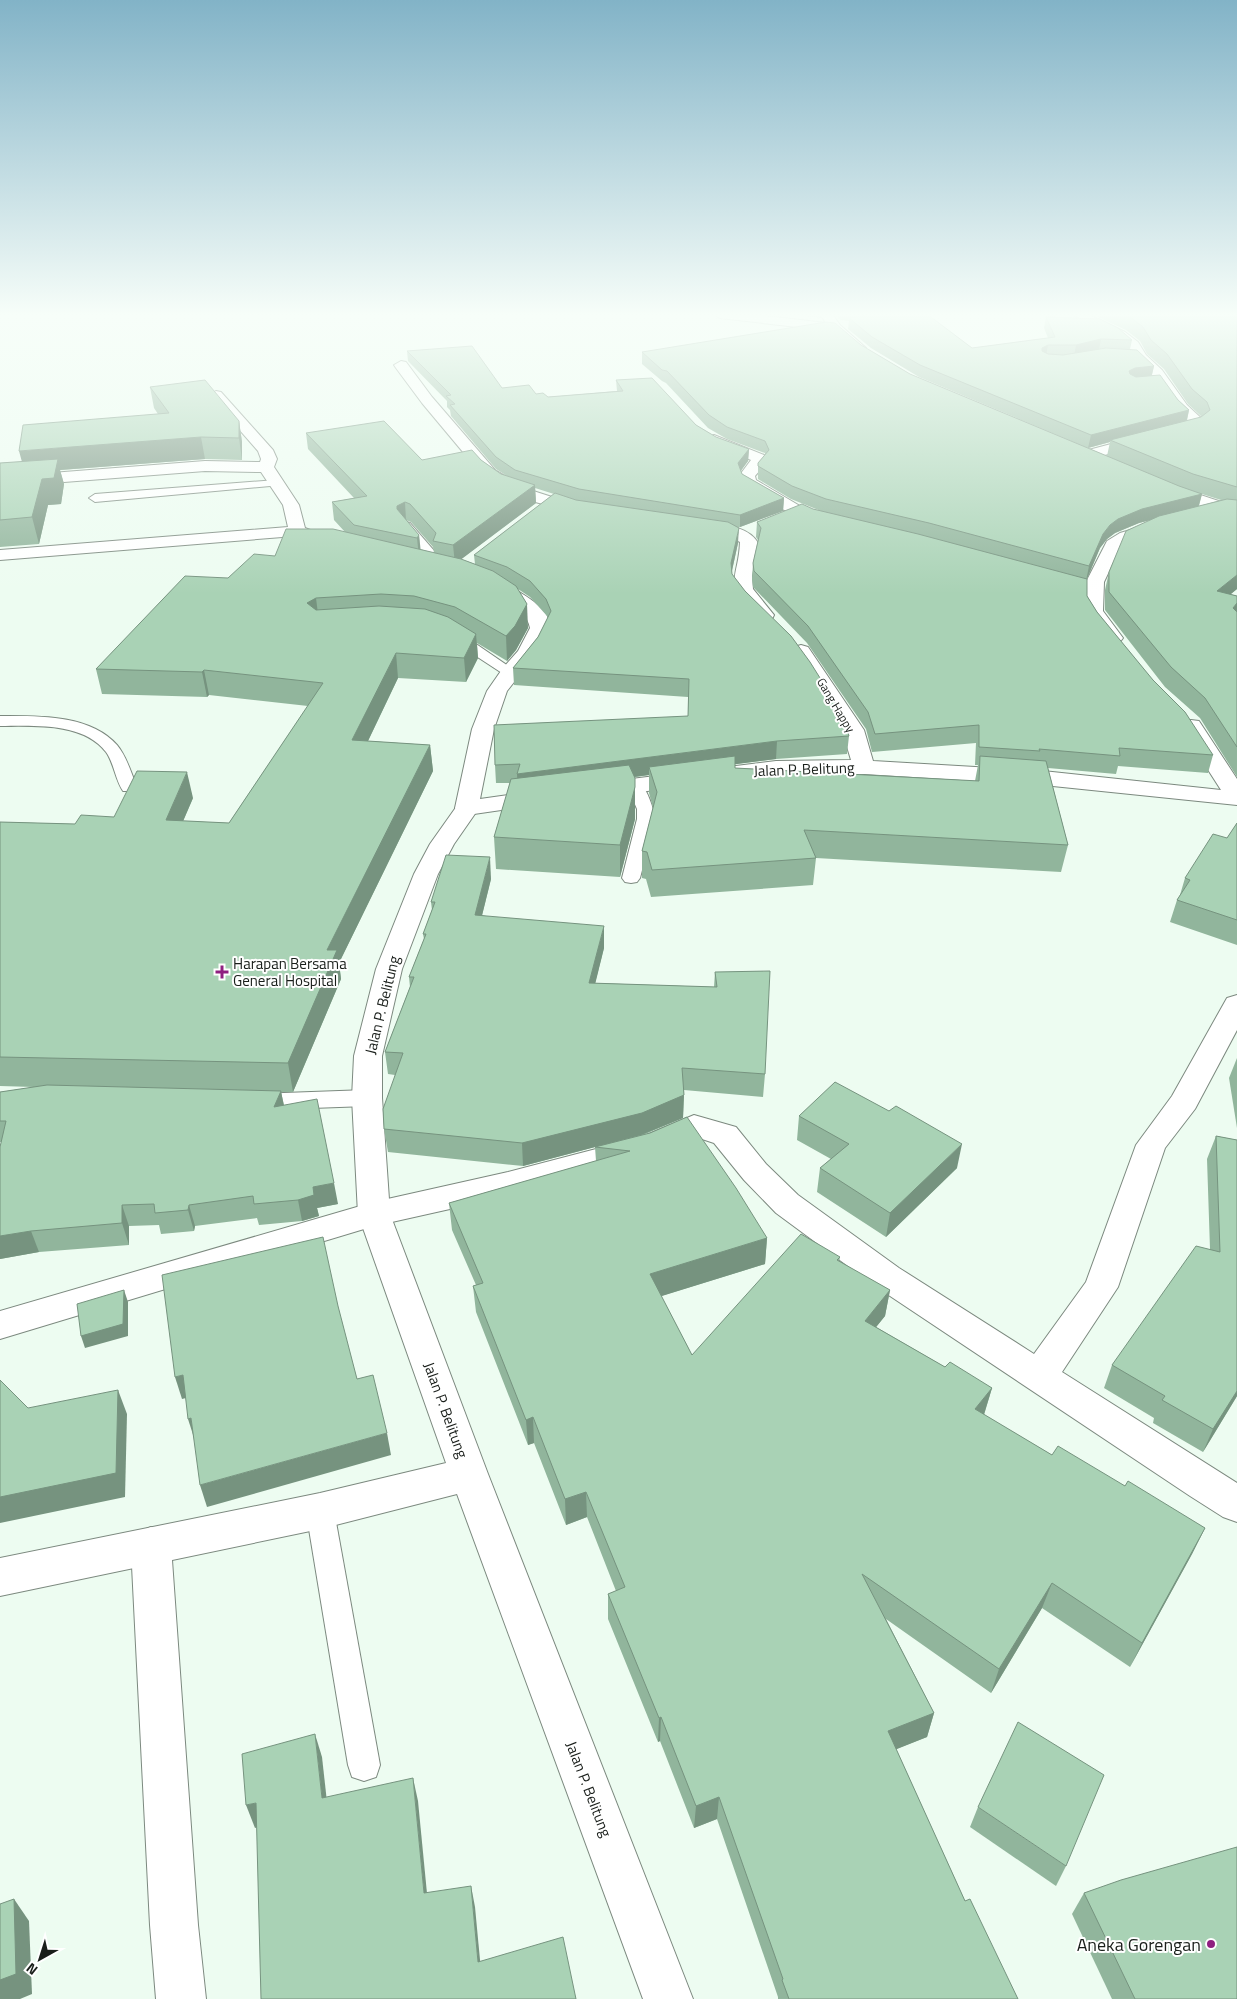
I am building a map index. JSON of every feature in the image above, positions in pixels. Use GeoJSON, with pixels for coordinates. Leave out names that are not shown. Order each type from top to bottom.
{"type":"FeatureCollection","features":[{"type":"Feature","properties":{"kind":"street"},"geometry":{"type":"LineString","coordinates":[[227,407],[265,450],[269,459],[266,467]]}},
{"type":"Feature","properties":{"kind":"street"},"geometry":{"type":"LineString","coordinates":[[432,407],[489,473],[509,487],[552,501],[602,512]]}},
{"type":"Feature","properties":{"kind":"street"},"geometry":{"type":"LineString","coordinates":[[1086,455],[1197,426],[1197,422],[1182,407]]}},
{"type":"Feature","properties":{"kind":"street"},"geometry":{"type":"LineString","coordinates":[[702,432],[721,444],[759,458],[759,462],[747,476],[749,482],[799,512],[844,524]]}},
{"type":"Feature","properties":{"kind":"street"},"geometry":{"type":"LineString","coordinates":[[1068,448],[1104,462]]}},
{"type":"Feature","properties":{"kind":"street"},"geometry":{"type":"LineString","coordinates":[[0,482],[206,466],[266,467]]}},
{"type":"Feature","properties":{"kind":"street"},"geometry":{"type":"LineString","coordinates":[[266,467],[294,510],[297,520],[297,532]]}},
{"type":"Feature","properties":{"kind":"street"},"geometry":{"type":"LineString","coordinates":[[1148,481],[1229,511]]}},
{"type":"Feature","properties":{"kind":"street"},"geometry":{"type":"LineString","coordinates":[[534,514],[552,501]]}},
{"type":"Feature","properties":{"kind":"street"},"geometry":{"type":"LineString","coordinates":[[1197,516],[1229,511]]}},
{"type":"Feature","properties":{"kind":"street"},"geometry":{"type":"LineString","coordinates":[[782,518],[799,512]]}},
{"type":"Feature","properties":{"kind":"street"},"geometry":{"type":"LineString","coordinates":[[1122,649],[1094,611],[1096,582],[1113,545],[1126,537],[1172,523]]}},
{"type":"Feature","properties":{"kind":"street"},"geometry":{"type":"LineString","coordinates":[[687,525],[732,532],[747,539],[749,543],[742,579],[742,589],[774,624]]}},
{"type":"Feature","properties":{"kind":"street"},"geometry":{"type":"LineString","coordinates":[[741,535],[757,528]]}},
{"type":"Feature","properties":{"kind":"street"},"geometry":{"type":"LineString","coordinates":[[0,554],[297,532],[316,540],[345,548]]}},
{"type":"Feature","properties":{"kind":"street"},"geometry":{"type":"LineString","coordinates":[[406,560],[432,566]]}},
{"type":"Feature","properties":{"kind":"street"},"geometry":{"type":"LineString","coordinates":[[1037,574],[1094,590]]}},
{"type":"Feature","properties":{"kind":"street"},"geometry":{"type":"LineString","coordinates":[[467,808],[483,730],[497,691],[510,672],[527,653],[540,628],[537,616],[522,603],[508,593],[476,578]]}},
{"type":"Feature","properties":{"kind":"street","name":"Gang Happy"},"geometry":{"type":"LineString","coordinates":[[792,642],[820,677],[853,730],[864,767]]}},
{"type":"Feature","properties":{"kind":"street"},"geometry":{"type":"LineString","coordinates":[[1177,711],[1190,724],[1237,797]]}},
{"type":"Feature","properties":{"kind":"street","name":"Jalan P. Belitung"},"geometry":{"type":"LineString","coordinates":[[668,1999],[469,1474],[374,1214],[367,1098],[368,1056],[389,969],[426,874],[442,844],[467,808],[776,768],[864,767],[1042,778],[1237,797]]}},
{"type":"Feature","properties":{"kind":"street"},"geometry":{"type":"LineString","coordinates":[[1038,1377],[1101,1286],[1151,1145],[1184,1102],[1237,1004]]}},
{"type":"Feature","properties":{"kind":"street"},"geometry":{"type":"LineString","coordinates":[[0,1325],[374,1214],[508,1184],[649,1146],[694,1126],[724,1135],[755,1172],[787,1204],[887,1277],[1038,1377],[1237,1504]]}},
{"type":"Feature","properties":{"kind":"street"},"geometry":{"type":"LineString","coordinates":[[0,1577],[320,1511],[469,1474]]}},
{"type":"Feature","properties":{"kind":"street"},"geometry":{"type":"LineString","coordinates":[[151,1546],[180,1999]]}},
{"type":"Feature","properties":{"kind":"lane"},"geometry":{"type":"LineString","coordinates":[[94,498],[277,483]]}},
{"type":"Feature","properties":{"kind":"lane"},"geometry":{"type":"LineString","coordinates":[[406,526],[430,554],[432,566]]}},
{"type":"Feature","properties":{"kind":"lane"},"geometry":{"type":"LineString","coordinates":[[441,630],[466,643],[510,672]]}},
{"type":"Feature","properties":{"kind":"lane"},"geometry":{"type":"LineString","coordinates":[[0,721],[40,720],[66,725],[94,735],[112,748],[129,787]]}},
{"type":"Feature","properties":{"kind":"lane"},"geometry":{"type":"LineString","coordinates":[[632,878],[646,818],[645,809],[635,786]]}},
{"type":"Feature","properties":{"kind":"lane"},"geometry":{"type":"LineString","coordinates":[[236,1102],[275,1103],[367,1098]]}},
{"type":"Feature","properties":{"kind":"lane"},"geometry":{"type":"LineString","coordinates":[[320,1511],[364,1765]]}},
{"type":"Feature","properties":{"kind":"building"},"geometry":{"type":"Polygon","coordinates":[[[165,407],[228,407],[239,421],[239,438],[201,437],[19,451],[23,425],[169,413],[165,407]]]}},
{"type":"Feature","properties":{"kind":"building"},"geometry":{"type":"Polygon","coordinates":[[[452,407],[679,407],[696,425],[716,437],[749,449],[738,463],[742,474],[784,498],[740,515],[579,489],[515,470],[496,457],[452,407]]]}},
{"type":"Feature","properties":{"kind":"building"},"geometry":{"type":"Polygon","coordinates":[[[702,407],[990,407],[1202,494],[1142,509],[1118,519],[1103,534],[1089,566],[929,523],[826,499],[792,486],[758,466],[758,463],[769,450],[765,441],[727,427],[709,415],[702,407]]]}},
{"type":"Feature","properties":{"kind":"building"},"geometry":{"type":"Polygon","coordinates":[[[1023,407],[1186,407],[1189,410],[1091,435],[1023,407]]]}},
{"type":"Feature","properties":{"kind":"building"},"geometry":{"type":"Polygon","coordinates":[[[1209,407],[1237,407],[1237,487],[1193,474],[1110,440],[1201,417],[1210,410],[1209,407]]]}},
{"type":"Feature","properties":{"kind":"building"},"geometry":{"type":"Polygon","coordinates":[[[384,421],[422,460],[472,450],[481,460],[501,474],[535,485],[453,545],[433,541],[436,533],[410,504],[405,502],[397,506],[397,509],[419,535],[417,538],[354,525],[332,502],[367,496],[306,433],[384,421]]]}},
{"type":"Feature","properties":{"kind":"building"},"geometry":{"type":"Polygon","coordinates":[[[58,459],[54,478],[42,479],[32,517],[0,520],[0,463],[58,459]]]}},
{"type":"Feature","properties":{"kind":"building"},"geometry":{"type":"Polygon","coordinates":[[[555,493],[576,500],[728,522],[739,528],[731,563],[732,574],[745,591],[791,636],[810,662],[842,713],[849,736],[777,741],[517,774],[520,764],[495,765],[494,725],[688,716],[689,679],[513,668],[538,637],[551,611],[546,599],[530,581],[507,567],[474,555],[555,493]]]}},
{"type":"Feature","properties":{"kind":"building"},"geometry":{"type":"Polygon","coordinates":[[[1227,499],[1237,500],[1237,575],[1217,591],[1237,596],[1237,603],[1233,608],[1237,612],[1237,747],[1205,698],[1171,667],[1109,592],[1109,572],[1126,531],[1159,516],[1227,499]]]}},
{"type":"Feature","properties":{"kind":"building"},"geometry":{"type":"Polygon","coordinates":[[[802,504],[813,509],[918,534],[1087,579],[1087,596],[1097,612],[1153,680],[1185,712],[1213,755],[1119,748],[1120,756],[1039,749],[1040,751],[979,747],[979,725],[875,734],[868,712],[808,626],[754,571],[753,563],[761,528],[757,522],[802,504]]]}},
{"type":"Feature","properties":{"kind":"building"},"geometry":{"type":"Polygon","coordinates":[[[286,529],[333,529],[461,559],[493,571],[516,586],[527,604],[515,626],[506,636],[455,607],[414,596],[381,594],[316,598],[307,603],[316,610],[379,606],[425,609],[448,617],[476,634],[464,658],[396,653],[352,740],[430,745],[327,950],[337,950],[288,1063],[0,1057],[0,822],[75,824],[81,815],[114,817],[137,771],[187,772],[166,820],[229,823],[323,683],[204,670],[202,672],[96,669],[185,576],[228,578],[254,554],[275,556],[286,529]]]}},
{"type":"Feature","properties":{"kind":"building"},"geometry":{"type":"Polygon","coordinates":[[[735,756],[735,768],[979,781],[980,756],[1046,761],[1068,845],[804,830],[816,858],[652,870],[647,852],[642,851],[657,792],[649,767],[735,756]]]}},
{"type":"Feature","properties":{"kind":"building"},"geometry":{"type":"Polygon","coordinates":[[[629,765],[635,778],[635,787],[620,845],[494,837],[511,779],[629,765]]]}},
{"type":"Feature","properties":{"kind":"building"},"geometry":{"type":"Polygon","coordinates":[[[1237,823],[1237,920],[1177,900],[1190,880],[1185,878],[1213,834],[1227,838],[1237,823]]]}},
{"type":"Feature","properties":{"kind":"building"},"geometry":{"type":"Polygon","coordinates":[[[446,855],[490,857],[475,915],[604,926],[589,983],[717,987],[715,972],[770,971],[765,1074],[682,1068],[684,1095],[642,1113],[522,1143],[384,1129],[383,1109],[403,1053],[385,1052],[414,977],[409,977],[426,934],[423,934],[435,902],[431,902],[446,855]]]}},
{"type":"Feature","properties":{"kind":"building"},"geometry":{"type":"Polygon","coordinates":[[[835,1082],[889,1111],[896,1106],[962,1144],[890,1213],[820,1168],[849,1144],[799,1116],[835,1082]]]}},
{"type":"Feature","properties":{"kind":"building"},"geometry":{"type":"Polygon","coordinates":[[[47,1085],[281,1091],[274,1107],[317,1099],[334,1183],[313,1187],[314,1195],[298,1200],[254,1204],[253,1196],[189,1205],[188,1210],[155,1213],[154,1204],[122,1205],[122,1223],[31,1231],[0,1236],[0,1147],[6,1121],[0,1121],[0,1092],[47,1085]]]}},
{"type":"Feature","properties":{"kind":"building"},"geometry":{"type":"Polygon","coordinates":[[[687,1117],[736,1188],[767,1238],[650,1274],[692,1355],[801,1234],[840,1257],[837,1260],[890,1290],[865,1321],[945,1367],[950,1362],[992,1388],[975,1409],[1052,1455],[1058,1446],[1125,1486],[1128,1481],[1205,1528],[1142,1643],[1052,1583],[999,1669],[862,1574],[934,1713],[888,1731],[965,1901],[970,1899],[1018,1999],[789,1999],[719,1797],[696,1806],[661,1717],[659,1718],[608,1594],[625,1587],[586,1492],[565,1499],[533,1417],[526,1420],[473,1286],[483,1283],[449,1203],[630,1151],[595,1147],[650,1133],[687,1117]]]}},
{"type":"Feature","properties":{"kind":"building"},"geometry":{"type":"Polygon","coordinates":[[[1216,1136],[1237,1140],[1237,1391],[1213,1429],[1162,1400],[1165,1396],[1112,1365],[1196,1246],[1220,1252],[1216,1136]]]}},
{"type":"Feature","properties":{"kind":"building"},"geometry":{"type":"Polygon","coordinates":[[[323,1237],[357,1379],[373,1375],[387,1433],[200,1485],[191,1418],[188,1419],[183,1375],[175,1377],[162,1275],[323,1237]]]}},
{"type":"Feature","properties":{"kind":"building"},"geometry":{"type":"Polygon","coordinates":[[[124,1290],[123,1324],[81,1336],[77,1304],[124,1290]]]}},
{"type":"Feature","properties":{"kind":"building"},"geometry":{"type":"Polygon","coordinates":[[[0,1380],[28,1408],[118,1390],[116,1473],[0,1497],[0,1380]]]}},
{"type":"Feature","properties":{"kind":"building"},"geometry":{"type":"Polygon","coordinates":[[[1018,1722],[1104,1775],[1066,1866],[978,1807],[1018,1722]]]}},
{"type":"Feature","properties":{"kind":"building"},"geometry":{"type":"Polygon","coordinates":[[[315,1734],[322,1798],[413,1778],[424,1893],[471,1886],[478,1962],[563,1937],[576,1999],[261,1999],[256,1803],[246,1805],[242,1754],[315,1734]]]}},
{"type":"Feature","properties":{"kind":"building"},"geometry":{"type":"Polygon","coordinates":[[[1237,1847],[1237,1999],[1135,1999],[1084,1893],[1121,1880],[1237,1847]]]}},
{"type":"Feature","properties":{"kind":"building"},"geometry":{"type":"Polygon","coordinates":[[[14,1899],[16,1974],[0,1980],[0,1904],[14,1899]]]}},
{"type":"Feature","properties":{"kind":"place","name":"Harapan Bersama General Hospital"},"geometry":{"type":"Point","coordinates":[222,972]}},
{"type":"Feature","properties":{"kind":"place","name":"Aneka Gorengan"},"geometry":{"type":"Point","coordinates":[1211,1944]}}]}
